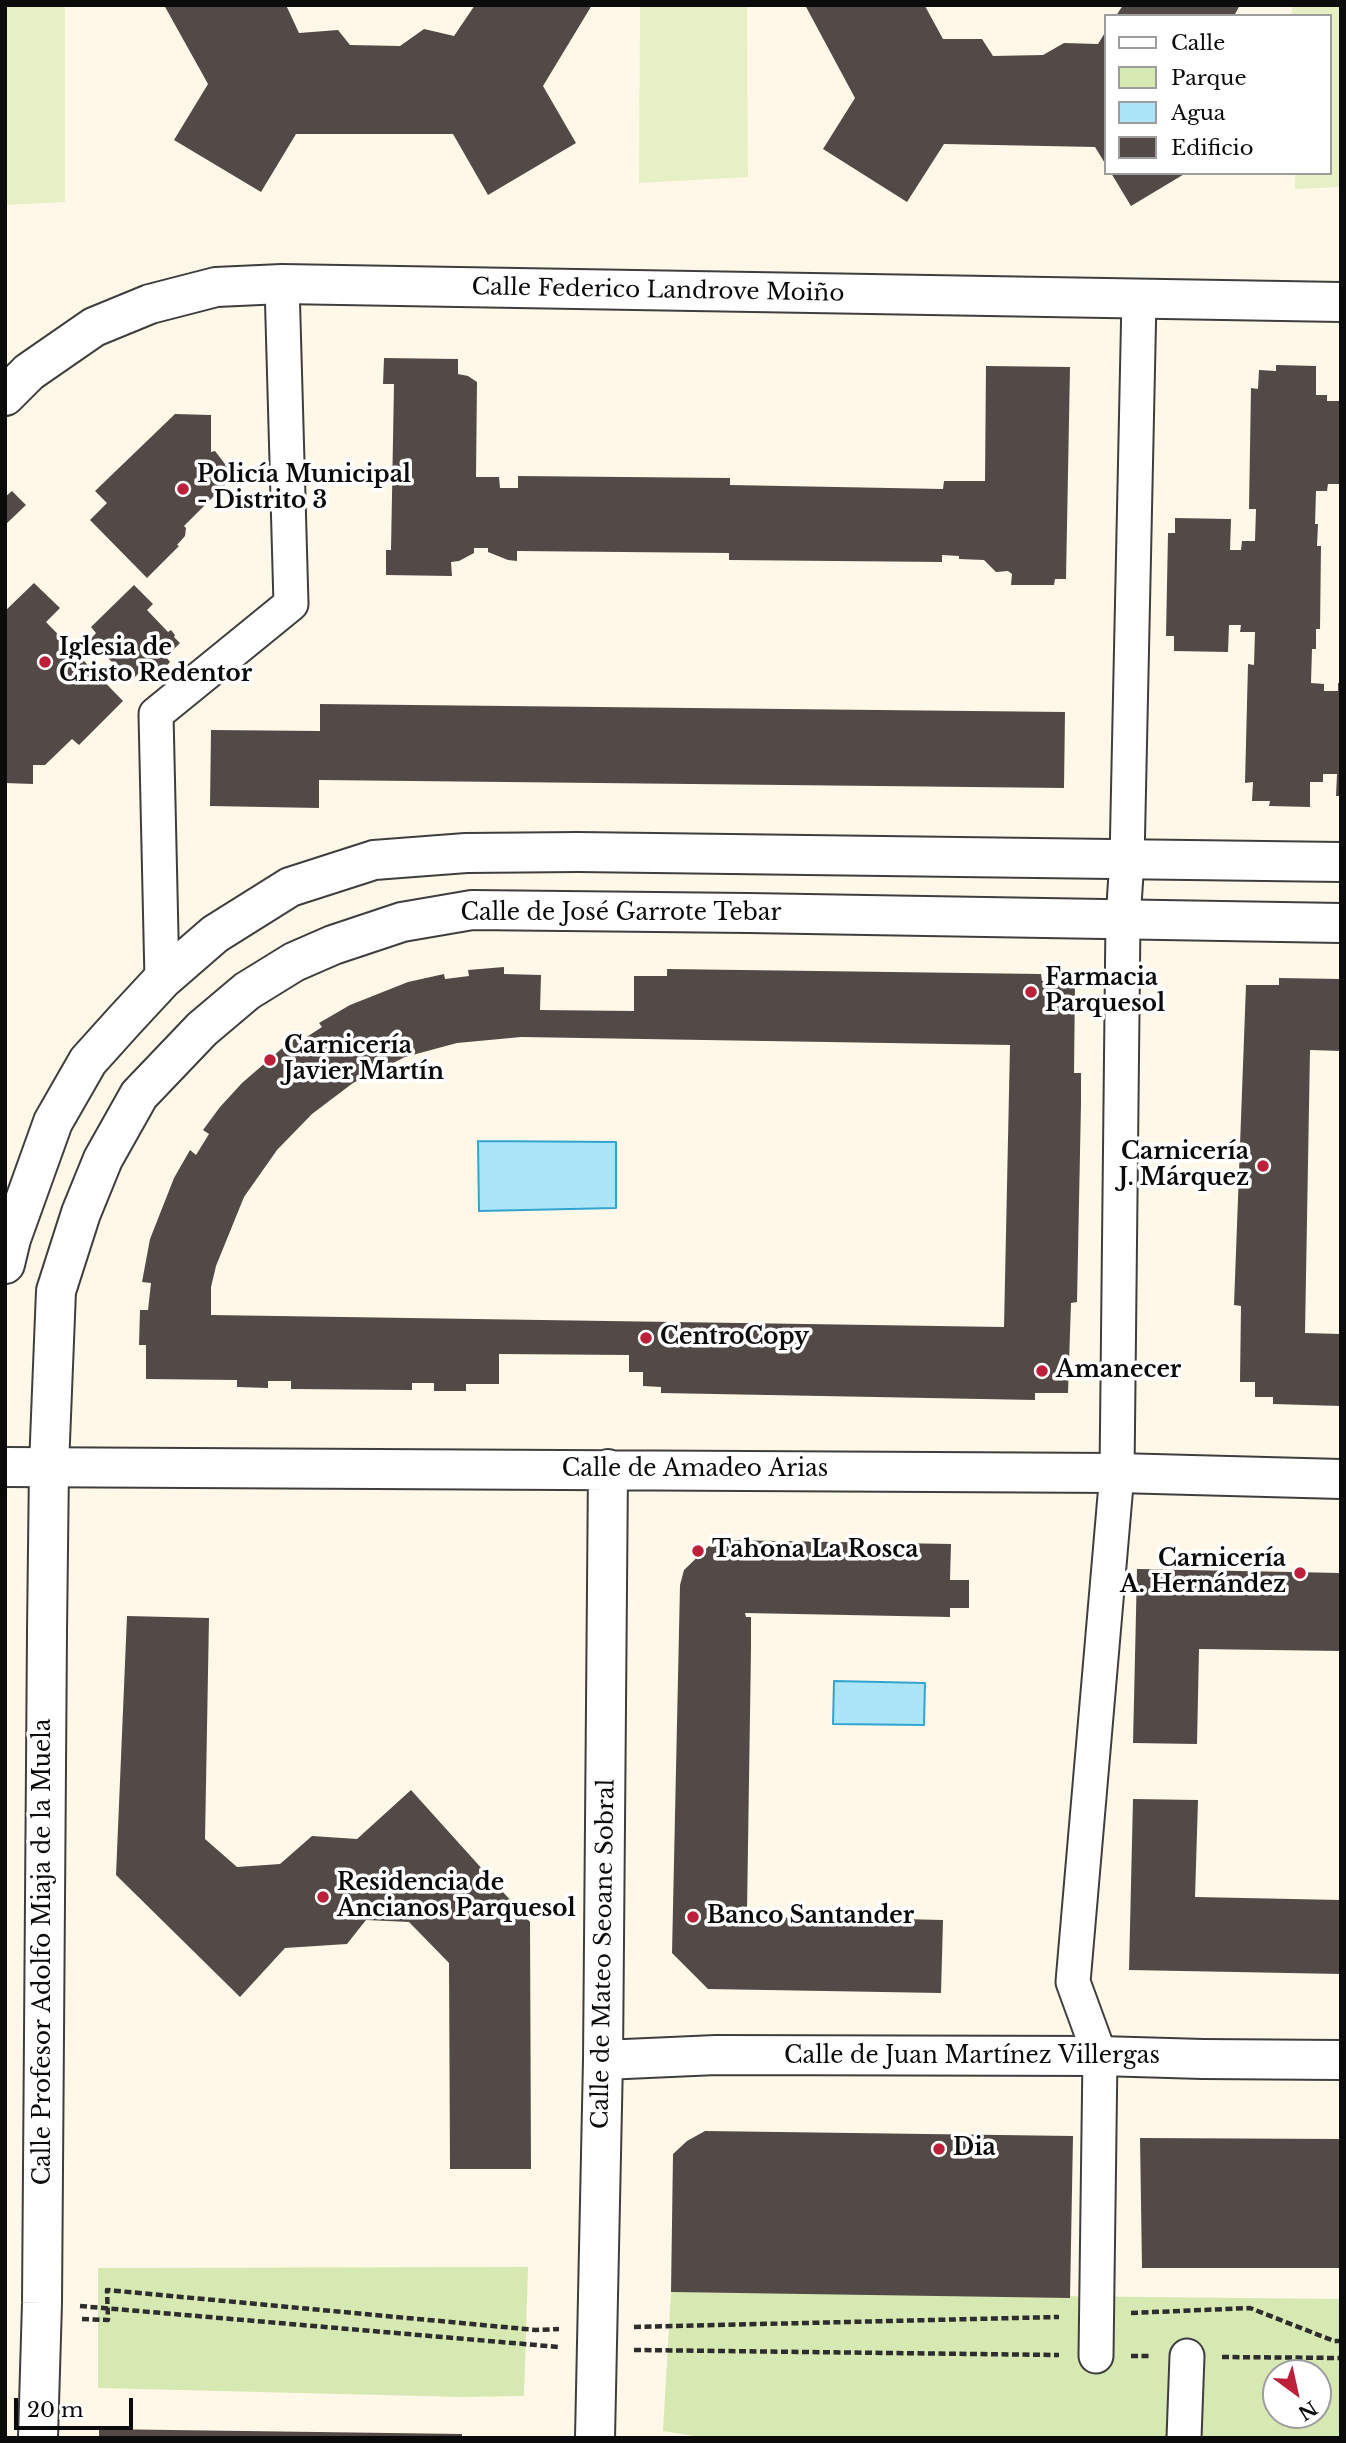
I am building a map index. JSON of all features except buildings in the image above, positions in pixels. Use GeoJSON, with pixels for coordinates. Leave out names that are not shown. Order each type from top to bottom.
{"type":"FeatureCollection","features":[{"type":"Feature","properties":{"kind":"street","name":"Calle Federico Landrove Moiño"},"geometry":{"type":"LineString","coordinates":[[5,396],[29,372],[94,327],[150,304],[216,287],[282,284],[1341,302]]}},
{"type":"Feature","properties":{"kind":"street"},"geometry":{"type":"LineString","coordinates":[[162,980],[156,714],[291,604],[282,284]]}},
{"type":"Feature","properties":{"kind":"street"},"geometry":{"type":"LineString","coordinates":[[1096,2356],[1100,2056],[1073,1982],[1117,1474],[1123,919],[1127,860],[1139,299]]}},
{"type":"Feature","properties":{"kind":"street"},"geometry":{"type":"LineString","coordinates":[[5,1264],[10,1239],[53,1122],[89,1060],[162,980],[215,934],[290,887],[374,860],[466,853],[578,852],[1341,862]]}},
{"type":"Feature","properties":{"kind":"street","name":"Calle de José Garrote Tebar"},"geometry":{"type":"LineString","coordinates":[[49,1466],[55,1291],[81,1213],[103,1159],[139,1095],[181,1049],[247,991],[294,962],[333,945],[402,922],[472,910],[1341,923]]}},
{"type":"Feature","properties":{"kind":"street","name":"Calle Profesor Adolfo Miaja de la Muela"},"geometry":{"type":"LineString","coordinates":[[38,2438],[49,1466]]}},
{"type":"Feature","properties":{"kind":"street","name":"Calle de Amadeo Arias"},"geometry":{"type":"LineString","coordinates":[[5,1467],[608,1469],[1341,1479]]}},
{"type":"Feature","properties":{"kind":"street","name":"Calle de Mateo Seoane Sobral"},"geometry":{"type":"LineString","coordinates":[[595,2438],[603,2060],[608,1469]]}},
{"type":"Feature","properties":{"kind":"street","name":"Calle de Juan Martínez Villergas"},"geometry":{"type":"LineString","coordinates":[[603,2060],[716,2055],[1341,2060]]}},
{"type":"Feature","properties":{"kind":"street"},"geometry":{"type":"LineString","coordinates":[[1184,2438],[1187,2357]]}},
{"type":"Feature","properties":{"kind":"path"},"geometry":{"type":"LineString","coordinates":[[41,2311],[108,2320],[107,2290],[536,2330],[596,2339],[1250,2308],[1334,2341],[1341,2341]]}},
{"type":"Feature","properties":{"kind":"path"},"geometry":{"type":"LineString","coordinates":[[41,2311],[107,2308],[596,2339],[1096,2356],[1341,2358]]}},
{"type":"Feature","properties":{"kind":"green space"},"geometry":{"type":"Polygon","coordinates":[[[5,5],[65,5],[65,202],[5,205],[5,5]]]}},
{"type":"Feature","properties":{"kind":"green space"},"geometry":{"type":"Polygon","coordinates":[[[640,5],[747,5],[748,177],[639,183],[640,5]]]}},
{"type":"Feature","properties":{"kind":"green space"},"geometry":{"type":"Polygon","coordinates":[[[1292,5],[1341,5],[1341,187],[1295,189],[1295,175],[1332,175],[1332,14],[1292,14],[1292,5]]]}},
{"type":"Feature","properties":{"kind":"green space"},"geometry":{"type":"Polygon","coordinates":[[[528,2267],[524,2396],[462,2397],[98,2388],[98,2268],[528,2267]]]}},
{"type":"Feature","properties":{"kind":"green space"},"geometry":{"type":"Polygon","coordinates":[[[671,2292],[1341,2299],[1341,2438],[700,2437],[663,2431],[671,2292]]]}},
{"type":"Feature","properties":{"kind":"water"},"geometry":{"type":"Polygon","coordinates":[[[478,1141],[616,1142],[616,1208],[479,1211],[478,1141]]]}},
{"type":"Feature","properties":{"kind":"water"},"geometry":{"type":"Polygon","coordinates":[[[834,1681],[925,1683],[924,1725],[833,1724],[834,1681]]]}},
{"type":"Feature","properties":{"kind":"place","name":"Policía Municipal - Distrito 3"},"geometry":{"type":"Point","coordinates":[183,489]}},
{"type":"Feature","properties":{"kind":"place","name":"Iglesia de Cristo Redentor"},"geometry":{"type":"Point","coordinates":[45,662]}},
{"type":"Feature","properties":{"kind":"place","name":"Farmacia Parquesol"},"geometry":{"type":"Point","coordinates":[1031,992]}},
{"type":"Feature","properties":{"kind":"place","name":"Carnicería Javier Martín"},"geometry":{"type":"Point","coordinates":[270,1060]}},
{"type":"Feature","properties":{"kind":"place","name":"Carnicería J. Márquez"},"geometry":{"type":"Point","coordinates":[1263,1166]}},
{"type":"Feature","properties":{"kind":"place","name":"CentroCopy"},"geometry":{"type":"Point","coordinates":[646,1338]}},
{"type":"Feature","properties":{"kind":"place","name":"Amanecer"},"geometry":{"type":"Point","coordinates":[1042,1371]}},
{"type":"Feature","properties":{"kind":"place","name":"Tahona La Rosca"},"geometry":{"type":"Point","coordinates":[698,1551]}},
{"type":"Feature","properties":{"kind":"place","name":"Carnicería A. Hernández"},"geometry":{"type":"Point","coordinates":[1300,1573]}},
{"type":"Feature","properties":{"kind":"place","name":"Residencia de Ancianos Parquesol"},"geometry":{"type":"Point","coordinates":[323,1897]}},
{"type":"Feature","properties":{"kind":"place","name":"Banco Santander"},"geometry":{"type":"Point","coordinates":[693,1917]}},
{"type":"Feature","properties":{"kind":"place","name":"Dia"},"geometry":{"type":"Point","coordinates":[939,2149]}}]}
